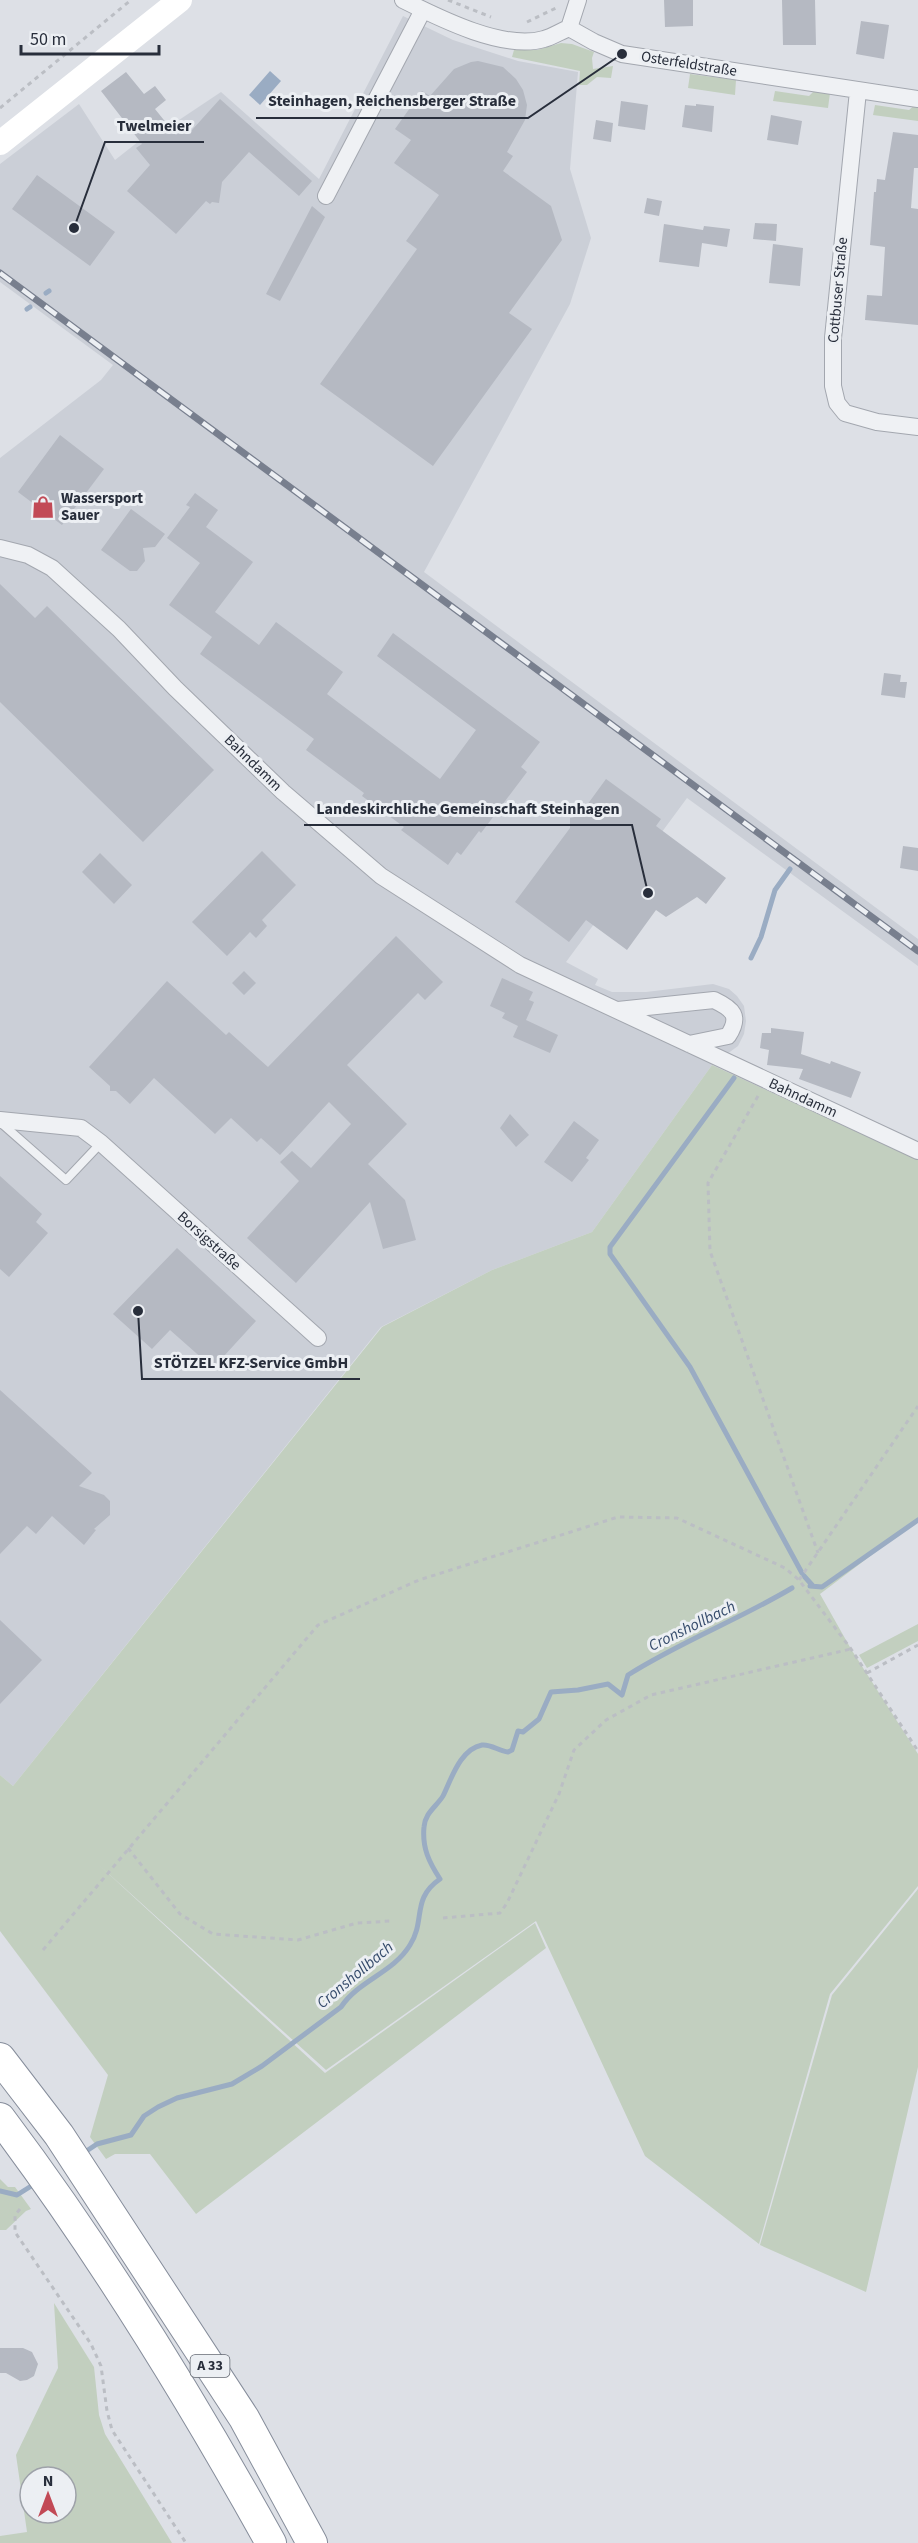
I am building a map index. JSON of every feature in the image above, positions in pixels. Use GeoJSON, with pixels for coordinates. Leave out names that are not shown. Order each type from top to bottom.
{"type":"FeatureCollection","features":[{"type":"Feature","properties":{"kind":"highway","name":"A 33"},"geometry":{"type":"LineString","coordinates":[[0,2058],[58,2135],[244,2418],[312,2543]]}},
{"type":"Feature","properties":{"kind":"highway","name":"A 33"},"geometry":{"type":"LineString","coordinates":[[0,2118],[69,2213],[217,2446],[271,2543]]}},
{"type":"Feature","properties":{"kind":"main road"},"geometry":{"type":"LineString","coordinates":[[0,143],[180,0]]}},
{"type":"Feature","properties":{"kind":"street"},"geometry":{"type":"LineString","coordinates":[[403,0],[490,36],[516,42],[543,40],[569,27],[576,4]]}},
{"type":"Feature","properties":{"kind":"street"},"geometry":{"type":"LineString","coordinates":[[326,196],[423,10]]}},
{"type":"Feature","properties":{"kind":"street","name":"Osterfeldstraße"},"geometry":{"type":"LineString","coordinates":[[569,27],[594,42],[622,54],[918,99]]}},
{"type":"Feature","properties":{"kind":"street","name":"Cottbuser Straße"},"geometry":{"type":"LineString","coordinates":[[858,91],[833,338],[832,386],[837,403],[845,413],[878,422],[918,427]]}},
{"type":"Feature","properties":{"kind":"street","name":"Bahndamm"},"geometry":{"type":"LineString","coordinates":[[0,548],[28,555],[52,568],[119,630],[175,688],[283,792],[381,876],[520,965],[918,1151]]}},
{"type":"Feature","properties":{"kind":"street"},"geometry":{"type":"LineString","coordinates":[[617,1010],[714,1000],[728,1007],[734,1014],[735,1025],[728,1036],[689,1044]]}},
{"type":"Feature","properties":{"kind":"street","name":"Borsigstraße"},"geometry":{"type":"LineString","coordinates":[[0,1121],[81,1128],[101,1143],[318,1338]]}},
{"type":"Feature","properties":{"kind":"lane","name":"Borsigstraße"},"geometry":{"type":"LineString","coordinates":[[0,1121],[66,1180],[101,1143]]}},
{"type":"Feature","properties":{"kind":"path"},"geometry":{"type":"LineString","coordinates":[[0,108],[131,0]]}},
{"type":"Feature","properties":{"kind":"path"},"geometry":{"type":"LineString","coordinates":[[448,0],[498,19]]}},
{"type":"Feature","properties":{"kind":"path"},"geometry":{"type":"LineString","coordinates":[[522,24],[536,20],[550,9],[576,4]]}},
{"type":"Feature","properties":{"kind":"path"},"geometry":{"type":"LineString","coordinates":[[766,1081],[708,1183],[710,1251],[818,1553]]}},
{"type":"Feature","properties":{"kind":"path"},"geometry":{"type":"LineString","coordinates":[[799,1580],[918,1406]]}},
{"type":"Feature","properties":{"kind":"path"},"geometry":{"type":"LineString","coordinates":[[43,1950],[318,1625],[419,1580],[618,1517],[677,1518],[785,1568],[799,1580],[851,1649],[918,1751]]}},
{"type":"Feature","properties":{"kind":"path"},"geometry":{"type":"LineString","coordinates":[[867,1672],[918,1646]]}},
{"type":"Feature","properties":{"kind":"path"},"geometry":{"type":"LineString","coordinates":[[443,1918],[500,1913],[507,1903],[559,1794],[574,1750],[606,1719],[651,1695],[851,1649]]}},
{"type":"Feature","properties":{"kind":"path"},"geometry":{"type":"LineString","coordinates":[[128,1848],[180,1914],[213,1934],[298,1940],[357,1923],[391,1921]]}},
{"type":"Feature","properties":{"kind":"path"},"geometry":{"type":"LineString","coordinates":[[20,2209],[15,2215],[15,2232],[91,2344],[101,2366],[112,2430],[186,2543]]}},
{"type":"Feature","properties":{"kind":"shaded area"},"geometry":{"type":"Polygon","coordinates":[[[403,16],[453,40],[518,61],[578,72],[570,169],[591,238],[570,304],[424,572],[918,939],[918,966],[687,798],[566,962],[598,979],[595,985],[612,992],[646,992],[713,984],[729,989],[744,1006],[746,1021],[744,1034],[738,1046],[712,1065],[592,1232],[492,1270],[381,1327],[13,1786],[0,1775],[0,458],[101,380],[113,365],[0,282],[0,164],[79,104],[115,160],[148,134],[155,136],[221,92],[319,179],[403,16]]]}},
{"type":"Feature","properties":{"kind":"green space"},"geometry":{"type":"Polygon","coordinates":[[[561,43],[572,44],[594,52],[593,69],[613,66],[611,78],[597,77],[587,85],[579,85],[580,71],[512,57],[514,50],[537,50],[561,43]]]}},
{"type":"Feature","properties":{"kind":"green space"},"geometry":{"type":"Polygon","coordinates":[[[690,74],[736,80],[735,95],[688,88],[690,74]]]}},
{"type":"Feature","properties":{"kind":"green space"},"geometry":{"type":"Polygon","coordinates":[[[815,90],[830,93],[828,108],[773,101],[775,91],[809,96],[815,90]]]}},
{"type":"Feature","properties":{"kind":"green space"},"geometry":{"type":"Polygon","coordinates":[[[875,105],[909,110],[915,105],[918,106],[918,121],[873,115],[875,105]]]}},
{"type":"Feature","properties":{"kind":"green space"},"geometry":{"type":"Polygon","coordinates":[[[712,1065],[918,1160],[918,1520],[820,1594],[851,1649],[918,1754],[918,1886],[830,1994],[759,2244],[645,2156],[536,1921],[326,2070],[99,1865],[325,2073],[535,1923],[546,1948],[196,2214],[150,2154],[115,2154],[106,2159],[90,2137],[108,2075],[0,1931],[0,1775],[13,1786],[382,1327],[492,1270],[592,1232],[712,1065]]]}},
{"type":"Feature","properties":{"kind":"green space"},"geometry":{"type":"Polygon","coordinates":[[[918,1624],[918,1641],[867,1668],[859,1655],[918,1624]]]}},
{"type":"Feature","properties":{"kind":"green space"},"geometry":{"type":"Polygon","coordinates":[[[918,1889],[918,2067],[866,2292],[760,2245],[832,1995],[918,1889]]]}},
{"type":"Feature","properties":{"kind":"green space"},"geometry":{"type":"Polygon","coordinates":[[[0,2179],[8,2187],[15,2187],[31,2209],[6,2230],[0,2230],[0,2179]]]}},
{"type":"Feature","properties":{"kind":"green space"},"geometry":{"type":"Polygon","coordinates":[[[54,2303],[94,2367],[99,2415],[105,2434],[172,2543],[0,2543],[0,2536],[27,2532],[26,2525],[78,2525],[78,2465],[18,2465],[18,2469],[16,2455],[58,2368],[54,2303]]]}},
{"type":"Feature","properties":{"kind":"water"},"geometry":{"type":"Polygon","coordinates":[[[270,71],[281,81],[260,105],[249,95],[270,71]]]}},
{"type":"Feature","properties":{"kind":"building"},"geometry":{"type":"Polygon","coordinates":[[[664,0],[693,0],[693,26],[665,27],[664,0]]]}},
{"type":"Feature","properties":{"kind":"building"},"geometry":{"type":"Polygon","coordinates":[[[782,0],[815,0],[816,45],[783,45],[782,0]]]}},
{"type":"Feature","properties":{"kind":"building"},"geometry":{"type":"Polygon","coordinates":[[[861,21],[889,25],[884,59],[856,54],[861,21]]]}},
{"type":"Feature","properties":{"kind":"building"},"geometry":{"type":"Polygon","coordinates":[[[478,61],[503,67],[516,79],[523,90],[527,105],[525,120],[507,152],[513,156],[503,171],[551,206],[562,240],[509,313],[532,329],[433,466],[320,384],[417,249],[406,241],[439,195],[394,163],[411,140],[395,129],[422,91],[430,96],[454,69],[478,61]]]}},
{"type":"Feature","properties":{"kind":"building"},"geometry":{"type":"Polygon","coordinates":[[[126,72],[144,94],[155,86],[166,100],[155,109],[176,135],[186,124],[192,130],[220,99],[312,181],[299,196],[249,152],[222,182],[219,203],[210,204],[206,201],[176,234],[127,191],[150,165],[136,148],[142,144],[101,91],[126,72]]]}},
{"type":"Feature","properties":{"kind":"building"},"geometry":{"type":"Polygon","coordinates":[[[621,101],[648,105],[645,130],[618,126],[621,101]]]}},
{"type":"Feature","properties":{"kind":"building"},"geometry":{"type":"Polygon","coordinates":[[[696,104],[714,106],[712,132],[682,127],[685,105],[696,106],[696,104]]]}},
{"type":"Feature","properties":{"kind":"building"},"geometry":{"type":"Polygon","coordinates":[[[771,115],[802,121],[798,145],[767,140],[771,115]]]}},
{"type":"Feature","properties":{"kind":"building"},"geometry":{"type":"Polygon","coordinates":[[[596,120],[613,123],[611,142],[593,139],[596,120]]]}},
{"type":"Feature","properties":{"kind":"building"},"geometry":{"type":"Polygon","coordinates":[[[893,132],[918,135],[918,168],[914,168],[911,208],[918,209],[918,325],[865,320],[867,295],[882,296],[885,247],[870,245],[874,192],[876,192],[877,179],[885,180],[893,132]]]}},
{"type":"Feature","properties":{"kind":"building"},"geometry":{"type":"Polygon","coordinates":[[[37,175],[115,232],[90,266],[12,209],[37,175]]]}},
{"type":"Feature","properties":{"kind":"building"},"geometry":{"type":"Polygon","coordinates":[[[647,198],[662,201],[659,216],[644,213],[647,198]]]}},
{"type":"Feature","properties":{"kind":"building"},"geometry":{"type":"Polygon","coordinates":[[[312,206],[325,217],[280,301],[266,294],[312,206]]]}},
{"type":"Feature","properties":{"kind":"building"},"geometry":{"type":"Polygon","coordinates":[[[755,223],[777,224],[776,241],[753,239],[755,223]]]}},
{"type":"Feature","properties":{"kind":"building"},"geometry":{"type":"Polygon","coordinates":[[[664,224],[703,230],[704,226],[730,229],[727,247],[702,243],[699,267],[659,262],[664,224]]]}},
{"type":"Feature","properties":{"kind":"building"},"geometry":{"type":"Polygon","coordinates":[[[773,244],[803,248],[800,286],[769,283],[773,244]]]}},
{"type":"Feature","properties":{"kind":"building"},"geometry":{"type":"Polygon","coordinates":[[[60,435],[104,469],[62,525],[18,492],[60,435]]]}},
{"type":"Feature","properties":{"kind":"building"},"geometry":{"type":"Polygon","coordinates":[[[195,493],[218,510],[206,527],[253,562],[215,612],[259,645],[276,622],[343,672],[327,694],[440,779],[476,730],[377,656],[393,633],[540,742],[521,767],[527,772],[481,833],[479,831],[461,855],[457,852],[448,865],[401,830],[404,827],[362,796],[364,793],[306,750],[314,739],[200,654],[212,637],[169,605],[200,563],[167,538],[190,507],[186,505],[195,493]]]}},
{"type":"Feature","properties":{"kind":"building"},"geometry":{"type":"Polygon","coordinates":[[[131,509],[165,534],[155,547],[143,548],[145,561],[137,571],[130,571],[101,550],[131,509]]]}},
{"type":"Feature","properties":{"kind":"building"},"geometry":{"type":"Polygon","coordinates":[[[0,584],[35,618],[47,606],[214,770],[143,842],[0,702],[0,584]]]}},
{"type":"Feature","properties":{"kind":"building"},"geometry":{"type":"Polygon","coordinates":[[[884,673],[901,675],[900,682],[907,682],[905,698],[881,695],[884,673]]]}},
{"type":"Feature","properties":{"kind":"building"},"geometry":{"type":"Polygon","coordinates":[[[606,779],[661,819],[656,826],[726,878],[706,904],[697,897],[666,917],[656,910],[627,950],[586,920],[569,942],[515,902],[570,828],[570,818],[579,816],[606,779]]]}},
{"type":"Feature","properties":{"kind":"building"},"geometry":{"type":"Polygon","coordinates":[[[903,846],[918,848],[918,871],[900,868],[903,846]]]}},
{"type":"Feature","properties":{"kind":"building"},"geometry":{"type":"Polygon","coordinates":[[[262,851],[296,885],[262,920],[267,926],[256,938],[250,932],[227,956],[192,922],[262,851]]]}},
{"type":"Feature","properties":{"kind":"building"},"geometry":{"type":"Polygon","coordinates":[[[100,853],[132,885],[114,904],[82,872],[100,853]]]}},
{"type":"Feature","properties":{"kind":"building"},"geometry":{"type":"Polygon","coordinates":[[[396,936],[443,982],[425,1000],[418,993],[347,1065],[407,1124],[368,1164],[405,1200],[416,1240],[383,1249],[370,1202],[296,1283],[247,1238],[299,1181],[280,1162],[292,1151],[311,1168],[351,1124],[329,1102],[280,1155],[261,1138],[257,1142],[231,1118],[215,1134],[154,1078],[130,1104],[116,1091],[110,1091],[110,1086],[89,1067],[167,981],[226,1035],[229,1032],[268,1067],[396,936]]]}},
{"type":"Feature","properties":{"kind":"building"},"geometry":{"type":"Polygon","coordinates":[[[244,971],[256,983],[244,995],[232,983],[244,971]]]}},
{"type":"Feature","properties":{"kind":"building"},"geometry":{"type":"Polygon","coordinates":[[[502,978],[533,992],[529,1000],[534,1002],[526,1020],[558,1035],[550,1053],[513,1037],[518,1026],[502,1018],[505,1013],[490,1006],[502,978]]]}},
{"type":"Feature","properties":{"kind":"building"},"geometry":{"type":"Polygon","coordinates":[[[771,1028],[804,1032],[801,1054],[830,1064],[831,1061],[861,1072],[851,1098],[799,1079],[803,1069],[767,1065],[769,1050],[760,1048],[762,1033],[771,1033],[771,1028]]]}},
{"type":"Feature","properties":{"kind":"building"},"geometry":{"type":"Polygon","coordinates":[[[510,1114],[529,1135],[516,1147],[500,1128],[510,1114]]]}},
{"type":"Feature","properties":{"kind":"building"},"geometry":{"type":"Polygon","coordinates":[[[574,1121],[599,1140],[586,1158],[589,1160],[572,1182],[544,1162],[574,1121]]]}},
{"type":"Feature","properties":{"kind":"building"},"geometry":{"type":"Polygon","coordinates":[[[0,1176],[42,1214],[36,1222],[48,1233],[9,1277],[0,1269],[0,1176]]]}},
{"type":"Feature","properties":{"kind":"building"},"geometry":{"type":"Polygon","coordinates":[[[177,1248],[256,1321],[213,1368],[170,1330],[152,1349],[113,1314],[177,1248]]]}},
{"type":"Feature","properties":{"kind":"building"},"geometry":{"type":"Polygon","coordinates":[[[0,1390],[92,1473],[79,1486],[104,1495],[110,1501],[110,1515],[94,1529],[96,1530],[84,1545],[52,1516],[36,1534],[27,1526],[0,1554],[0,1390]]]}},
{"type":"Feature","properties":{"kind":"building"},"geometry":{"type":"Polygon","coordinates":[[[0,1620],[42,1660],[0,1704],[0,1620]]]}},
{"type":"Feature","properties":{"kind":"building"},"geometry":{"type":"Polygon","coordinates":[[[0,2348],[23,2348],[32,2352],[38,2364],[34,2376],[20,2381],[6,2373],[0,2373],[0,2348]]]}},
{"type":"Feature","properties":{"kind":"waterway"},"geometry":{"type":"LineString","coordinates":[[751,958],[761,937],[775,890],[790,869]]}},
{"type":"Feature","properties":{"kind":"waterway"},"geometry":{"type":"LineString","coordinates":[[734,1078],[610,1247],[610,1254],[690,1367],[802,1573]]}},
{"type":"Feature","properties":{"kind":"waterway","name":"Cronshollbach"},"geometry":{"type":"LineString","coordinates":[[810,1586],[822,1587],[918,1520]]}},
{"type":"Feature","properties":{"kind":"waterway"},"geometry":{"type":"LineString","coordinates":[[804,1576],[813,1586]]}},
{"type":"Feature","properties":{"kind":"waterway","name":"Cronshollbach"},"geometry":{"type":"LineString","coordinates":[[82,2154],[97,2144],[131,2135],[144,2116],[158,2107],[177,2098],[232,2084],[262,2066],[341,2007],[357,1990],[403,1955],[415,1936],[425,1894],[440,1879],[425,1848],[425,1822],[443,1796],[457,1766],[468,1752],[482,1745],[508,1752],[512,1750],[518,1731],[523,1732],[539,1719],[551,1692],[608,1684],[622,1695],[628,1675],[792,1588]]}},
{"type":"Feature","properties":{"kind":"waterway","name":"Cronshollbach"},"geometry":{"type":"LineString","coordinates":[[0,2191],[17,2195],[36,2183]]}},
{"type":"Feature","properties":{"kind":"railway"},"geometry":{"type":"LineString","coordinates":[[0,273],[918,951]]}},
{"type":"Feature","properties":{"kind":"place","name":"Steinhagen, Reichensberger Straße"},"geometry":{"type":"Point","coordinates":[622,54]}},
{"type":"Feature","properties":{"kind":"place","name":"Twelmeier"},"geometry":{"type":"Point","coordinates":[74,228]}},
{"type":"Feature","properties":{"kind":"place","name":"Wassersport Sauer"},"geometry":{"type":"Point","coordinates":[43,507]}},
{"type":"Feature","properties":{"kind":"place","name":"Landeskirchliche Gemeinschaft Steinhagen"},"geometry":{"type":"Point","coordinates":[648,893]}},
{"type":"Feature","properties":{"kind":"place","name":"STÖTZEL KFZ-Service GmbH"},"geometry":{"type":"Point","coordinates":[138,1311]}}]}
